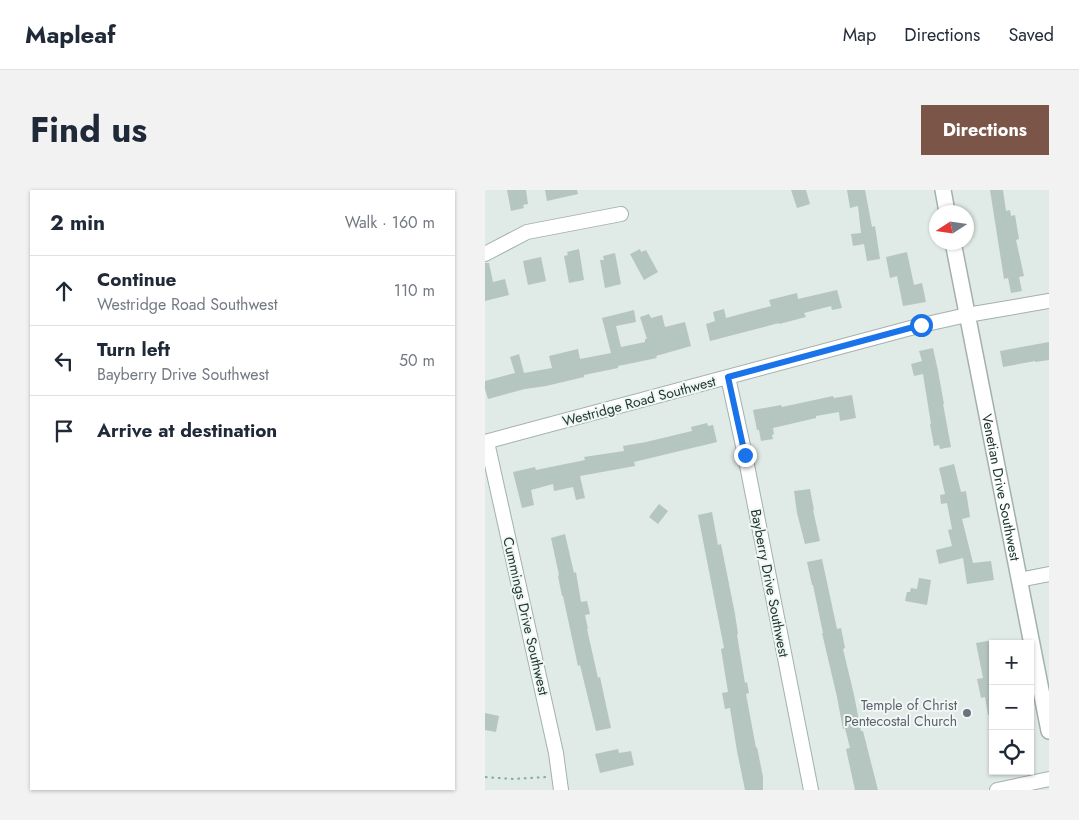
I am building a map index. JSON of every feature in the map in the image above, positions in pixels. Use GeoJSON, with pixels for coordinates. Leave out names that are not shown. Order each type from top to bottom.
{"type":"FeatureCollection","features":[{"type":"Feature","properties":{"kind":"street"},"geometry":{"type":"LineString","coordinates":[[943,190],[946,205]]}},
{"type":"Feature","properties":{"kind":"street"},"geometry":{"type":"LineString","coordinates":[[485,254],[527,232],[621,214]]}},
{"type":"Feature","properties":{"kind":"street","name":"Venetian Drive Southwest"},"geometry":{"type":"LineString","coordinates":[[955,250],[1049,731]]}},
{"type":"Feature","properties":{"kind":"street","name":"Westridge Road Southwest"},"geometry":{"type":"LineString","coordinates":[[486,442],[921,325],[1049,301]]}},
{"type":"Feature","properties":{"kind":"street","name":"Bayberry Drive Southwest"},"geometry":{"type":"LineString","coordinates":[[728,377],[811,790]]}},
{"type":"Feature","properties":{"kind":"street","name":"Cummings Drive Southwest"},"geometry":{"type":"LineString","coordinates":[[486,442],[556,753],[561,790]]}},
{"type":"Feature","properties":{"kind":"street"},"geometry":{"type":"LineString","coordinates":[[1019,580],[1049,574]]}},
{"type":"Feature","properties":{"kind":"street"},"geometry":{"type":"LineString","coordinates":[[997,790],[1049,779]]}},
{"type":"Feature","properties":{"kind":"path"},"geometry":{"type":"LineString","coordinates":[[485,777],[513,779],[559,776]]}},
{"type":"Feature","properties":{"kind":"building"},"geometry":{"type":"Polygon","coordinates":[[[507,190],[526,190],[528,204],[523,205],[524,208],[511,211],[507,190]]]}},
{"type":"Feature","properties":{"kind":"building"},"geometry":{"type":"Polygon","coordinates":[[[545,190],[577,190],[578,194],[547,201],[545,190]]]}},
{"type":"Feature","properties":{"kind":"building"},"geometry":{"type":"Polygon","coordinates":[[[791,190],[806,190],[810,204],[797,208],[791,190]]]}},
{"type":"Feature","properties":{"kind":"building"},"geometry":{"type":"Polygon","coordinates":[[[847,190],[865,190],[872,227],[875,226],[880,259],[867,261],[864,244],[853,246],[851,234],[861,233],[858,206],[850,208],[847,190]]]}},
{"type":"Feature","properties":{"kind":"building"},"geometry":{"type":"Polygon","coordinates":[[[990,190],[1003,190],[1006,211],[1010,210],[1011,216],[1015,215],[1019,239],[1016,240],[1024,276],[1019,277],[1022,291],[1011,293],[1008,278],[1004,279],[990,190]]]}},
{"type":"Feature","properties":{"kind":"building"},"geometry":{"type":"Polygon","coordinates":[[[579,249],[584,280],[569,283],[564,256],[568,255],[567,252],[579,249]]]}},
{"type":"Feature","properties":{"kind":"building"},"geometry":{"type":"Polygon","coordinates":[[[640,249],[641,252],[646,250],[658,272],[644,280],[630,254],[640,249]]]}},
{"type":"Feature","properties":{"kind":"building"},"geometry":{"type":"Polygon","coordinates":[[[907,252],[914,285],[922,283],[926,302],[903,306],[897,276],[890,278],[886,257],[907,252]]]}},
{"type":"Feature","properties":{"kind":"building"},"geometry":{"type":"Polygon","coordinates":[[[615,253],[621,284],[605,288],[600,260],[604,260],[603,256],[615,253]]]}},
{"type":"Feature","properties":{"kind":"building"},"geometry":{"type":"Polygon","coordinates":[[[541,257],[546,281],[528,285],[523,261],[541,257]]]}},
{"type":"Feature","properties":{"kind":"building"},"geometry":{"type":"Polygon","coordinates":[[[485,263],[489,263],[493,282],[505,279],[509,295],[485,301],[485,263]]]}},
{"type":"Feature","properties":{"kind":"building"},"geometry":{"type":"Polygon","coordinates":[[[837,290],[842,308],[832,310],[831,306],[804,313],[806,317],[710,341],[706,324],[715,321],[713,312],[724,309],[726,318],[771,306],[769,300],[797,293],[798,299],[837,290]]]}},
{"type":"Feature","properties":{"kind":"building"},"geometry":{"type":"Polygon","coordinates":[[[634,310],[636,322],[616,326],[621,347],[645,342],[645,339],[647,339],[640,317],[649,314],[651,318],[662,315],[665,327],[685,322],[691,346],[656,356],[657,358],[488,399],[485,381],[515,373],[510,357],[519,354],[524,373],[552,368],[549,356],[578,349],[580,359],[611,353],[602,318],[634,310]]]}},
{"type":"Feature","properties":{"kind":"building"},"geometry":{"type":"Polygon","coordinates":[[[1049,342],[1049,360],[1003,367],[1000,351],[1049,342]]]}},
{"type":"Feature","properties":{"kind":"building"},"geometry":{"type":"Polygon","coordinates":[[[933,348],[951,447],[940,449],[939,445],[934,446],[923,374],[914,376],[911,364],[922,361],[919,351],[933,348]]]}},
{"type":"Feature","properties":{"kind":"building"},"geometry":{"type":"Polygon","coordinates":[[[852,395],[856,418],[840,421],[839,412],[816,416],[816,418],[773,428],[773,439],[761,441],[753,410],[781,405],[782,407],[833,396],[834,398],[852,395]]]}},
{"type":"Feature","properties":{"kind":"building"},"geometry":{"type":"Polygon","coordinates":[[[707,423],[708,426],[713,425],[717,442],[634,462],[635,466],[580,476],[585,498],[576,500],[573,487],[554,491],[553,484],[531,490],[534,505],[522,508],[513,472],[535,467],[536,470],[585,460],[584,457],[624,451],[623,446],[692,431],[691,427],[707,423]]]}},
{"type":"Feature","properties":{"kind":"building"},"geometry":{"type":"Polygon","coordinates":[[[954,464],[961,492],[966,491],[970,517],[962,519],[973,563],[991,561],[994,580],[967,584],[963,558],[939,564],[936,550],[952,546],[948,530],[952,529],[947,503],[941,504],[940,495],[945,494],[939,468],[954,464]]]}},
{"type":"Feature","properties":{"kind":"building"},"geometry":{"type":"Polygon","coordinates":[[[810,489],[820,541],[805,544],[797,513],[794,491],[810,489]]]}},
{"type":"Feature","properties":{"kind":"building"},"geometry":{"type":"Polygon","coordinates":[[[659,504],[668,511],[658,524],[649,517],[659,504]]]}},
{"type":"Feature","properties":{"kind":"building"},"geometry":{"type":"Polygon","coordinates":[[[712,512],[718,545],[721,544],[735,614],[745,683],[747,682],[749,693],[746,694],[763,777],[763,790],[745,790],[730,708],[725,709],[722,693],[728,692],[721,649],[724,648],[698,515],[712,512]]]}},
{"type":"Feature","properties":{"kind":"building"},"geometry":{"type":"Polygon","coordinates":[[[565,534],[574,573],[576,572],[581,602],[587,601],[590,614],[585,615],[587,629],[611,728],[596,731],[580,665],[578,666],[551,538],[565,534]]]}},
{"type":"Feature","properties":{"kind":"building"},"geometry":{"type":"Polygon","coordinates":[[[822,559],[837,629],[841,628],[845,648],[843,649],[861,731],[863,731],[878,790],[855,790],[846,749],[850,748],[845,728],[843,729],[807,562],[822,559]]]}},
{"type":"Feature","properties":{"kind":"building"},"geometry":{"type":"Polygon","coordinates":[[[919,578],[931,580],[927,605],[905,601],[907,592],[910,592],[911,588],[917,589],[919,578]]]}},
{"type":"Feature","properties":{"kind":"building"},"geometry":{"type":"Polygon","coordinates":[[[989,641],[989,715],[985,697],[981,698],[977,679],[983,678],[976,643],[989,641]]]}},
{"type":"Feature","properties":{"kind":"building"},"geometry":{"type":"Polygon","coordinates":[[[485,713],[499,716],[496,732],[485,730],[485,713]]]}},
{"type":"Feature","properties":{"kind":"building"},"geometry":{"type":"Polygon","coordinates":[[[618,749],[619,753],[631,751],[634,765],[600,773],[595,754],[618,749]]]}},
{"type":"Feature","properties":{"kind":"place","name":"Temple of Christ Pentecostal Church"},"geometry":{"type":"Point","coordinates":[967,713]}},
{"type":"Feature","properties":{"kind":"route"},"geometry":{"type":"LineString","coordinates":[[745,455],[728,377],[921,325]]}}]}
